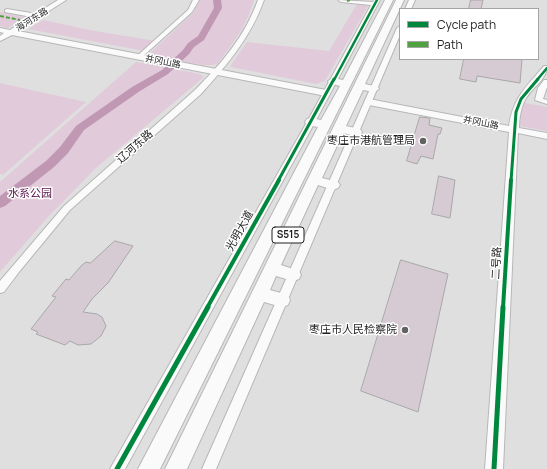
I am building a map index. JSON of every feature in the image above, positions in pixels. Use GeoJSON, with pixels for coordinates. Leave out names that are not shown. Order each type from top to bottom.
{"type":"FeatureCollection","features":[{"type":"Feature","properties":{"kind":"main road","name":"光明大道"},"geometry":{"type":"LineString","coordinates":[[370,51],[389,38],[387,23],[389,0]]}},
{"type":"Feature","properties":{"kind":"main road","name":"光明大道"},"geometry":{"type":"LineString","coordinates":[[176,469],[315,180],[346,84],[370,51],[400,0]]}},
{"type":"Feature","properties":{"kind":"main road"},"geometry":{"type":"LineString","coordinates":[[346,84],[374,89]]}},
{"type":"Feature","properties":{"kind":"main road"},"geometry":{"type":"LineString","coordinates":[[311,122],[356,132]]}},
{"type":"Feature","properties":{"kind":"main road","name":"光明大道"},"geometry":{"type":"LineString","coordinates":[[149,469],[333,127]]}},
{"type":"Feature","properties":{"kind":"main road"},"geometry":{"type":"LineString","coordinates":[[315,180],[333,185]]}},
{"type":"Feature","properties":{"kind":"main road"},"geometry":{"type":"LineString","coordinates":[[272,269],[293,275]]}},
{"type":"Feature","properties":{"kind":"main road"},"geometry":{"type":"LineString","coordinates":[[260,294],[282,300]]}},
{"type":"Feature","properties":{"kind":"main road"},"geometry":{"type":"LineString","coordinates":[[144,469],[161,446]]}},
{"type":"Feature","properties":{"kind":"street","name":"海河东路"},"geometry":{"type":"LineString","coordinates":[[0,39],[63,0]]}},
{"type":"Feature","properties":{"kind":"street"},"geometry":{"type":"LineString","coordinates":[[139,57],[190,11],[196,0]]}},
{"type":"Feature","properties":{"kind":"street","name":"辽河东路"},"geometry":{"type":"LineString","coordinates":[[0,289],[15,268],[67,208],[198,92],[217,72],[245,37],[260,0]]}},
{"type":"Feature","properties":{"kind":"street"},"geometry":{"type":"LineString","coordinates":[[341,0],[376,3]]}},
{"type":"Feature","properties":{"kind":"street","name":"光明大道"},"geometry":{"type":"LineString","coordinates":[[376,3],[387,23]]}},
{"type":"Feature","properties":{"kind":"street"},"geometry":{"type":"LineString","coordinates":[[7,11],[37,16]]}},
{"type":"Feature","properties":{"kind":"street","name":"井冈山路"},"geometry":{"type":"LineString","coordinates":[[0,30],[326,93]]}},
{"type":"Feature","properties":{"kind":"street","name":"光明大道"},"geometry":{"type":"LineString","coordinates":[[209,469],[369,102],[374,89],[370,51]]}},
{"type":"Feature","properties":{"kind":"street","name":"二号路"},"geometry":{"type":"LineString","coordinates":[[494,469],[516,112],[521,99],[547,68]]}},
{"type":"Feature","properties":{"kind":"street"},"geometry":{"type":"LineString","coordinates":[[547,82],[542,88],[539,100],[547,102]]}},
{"type":"Feature","properties":{"kind":"street","name":"光明大道"},"geometry":{"type":"LineString","coordinates":[[117,469],[326,93],[346,84]]}},
{"type":"Feature","properties":{"kind":"street","name":"井冈山路"},"geometry":{"type":"LineString","coordinates":[[369,102],[547,136]]}},
{"type":"Feature","properties":{"kind":"green space"},"geometry":{"type":"Polygon","coordinates":[[[200,0],[254,0],[248,18],[239,34],[217,64],[203,65],[148,55],[193,13],[200,0]]]}},
{"type":"Feature","properties":{"kind":"green space"},"geometry":{"type":"Polygon","coordinates":[[[357,4],[368,6],[325,81],[316,84],[231,67],[247,42],[329,51],[357,4]]]}},
{"type":"Feature","properties":{"kind":"green space"},"geometry":{"type":"Polygon","coordinates":[[[0,12],[25,17],[8,28],[0,26],[0,12]]]}},
{"type":"Feature","properties":{"kind":"green space"},"geometry":{"type":"Polygon","coordinates":[[[43,20],[95,31],[156,41],[144,51],[28,29],[43,20]]]}},
{"type":"Feature","properties":{"kind":"green space","name":"水系公园"},"geometry":{"type":"Polygon","coordinates":[[[136,62],[200,74],[204,77],[96,168],[48,217],[0,272],[0,182],[136,62]]]}},
{"type":"Feature","properties":{"kind":"green space"},"geometry":{"type":"Polygon","coordinates":[[[0,83],[86,102],[3,175],[0,174],[0,83]]]}},
{"type":"Feature","properties":{"kind":"green space"},"geometry":{"type":"Polygon","coordinates":[[[525,103],[547,107],[547,131],[520,126],[521,113],[525,103]]]}},
{"type":"Feature","properties":{"kind":"building"},"geometry":{"type":"Polygon","coordinates":[[[471,0],[483,0],[481,8],[469,8],[471,0]]]}},
{"type":"Feature","properties":{"kind":"building"},"geometry":{"type":"Polygon","coordinates":[[[464,60],[522,60],[520,83],[477,76],[476,82],[460,79],[464,60]]]}},
{"type":"Feature","properties":{"kind":"building"},"geometry":{"type":"Polygon","coordinates":[[[420,117],[430,118],[429,125],[442,128],[440,134],[438,134],[433,159],[421,156],[417,164],[407,161],[420,117]]]}},
{"type":"Feature","properties":{"kind":"building"},"geometry":{"type":"Polygon","coordinates":[[[439,176],[455,180],[450,218],[432,214],[439,176]]]}},
{"type":"Feature","properties":{"kind":"building"},"geometry":{"type":"Polygon","coordinates":[[[115,241],[133,246],[108,283],[92,299],[83,312],[97,314],[102,317],[106,326],[101,336],[91,344],[78,345],[70,341],[65,345],[36,334],[38,332],[31,329],[56,297],[52,296],[66,279],[69,280],[81,266],[86,262],[90,263],[115,241]]]}},
{"type":"Feature","properties":{"kind":"building"},"geometry":{"type":"Polygon","coordinates":[[[401,260],[448,274],[418,412],[361,391],[401,260]]]}},
{"type":"Feature","properties":{"kind":"waterway"},"geometry":{"type":"LineString","coordinates":[[0,203],[50,164],[64,150],[80,128],[136,89],[165,72],[186,52],[191,45],[201,38],[218,8],[217,0]]}},
{"type":"Feature","properties":{"kind":"marked path"},"geometry":{"type":"LineString","coordinates":[[0,16],[20,20]]}},
{"type":"Feature","properties":{"kind":"cycle path"},"geometry":{"type":"LineString","coordinates":[[117,469],[311,122],[377,0]]}},
{"type":"Feature","properties":{"kind":"cycle path"},"geometry":{"type":"LineString","coordinates":[[494,469],[514,125],[516,112],[521,99],[547,68]]}},
{"type":"Feature","properties":{"kind":"place","name":"枣庄市港航管理局"},"geometry":{"type":"Point","coordinates":[423,141]}},
{"type":"Feature","properties":{"kind":"place","name":"枣庄市人民检察院"},"geometry":{"type":"Point","coordinates":[405,330]}}]}
